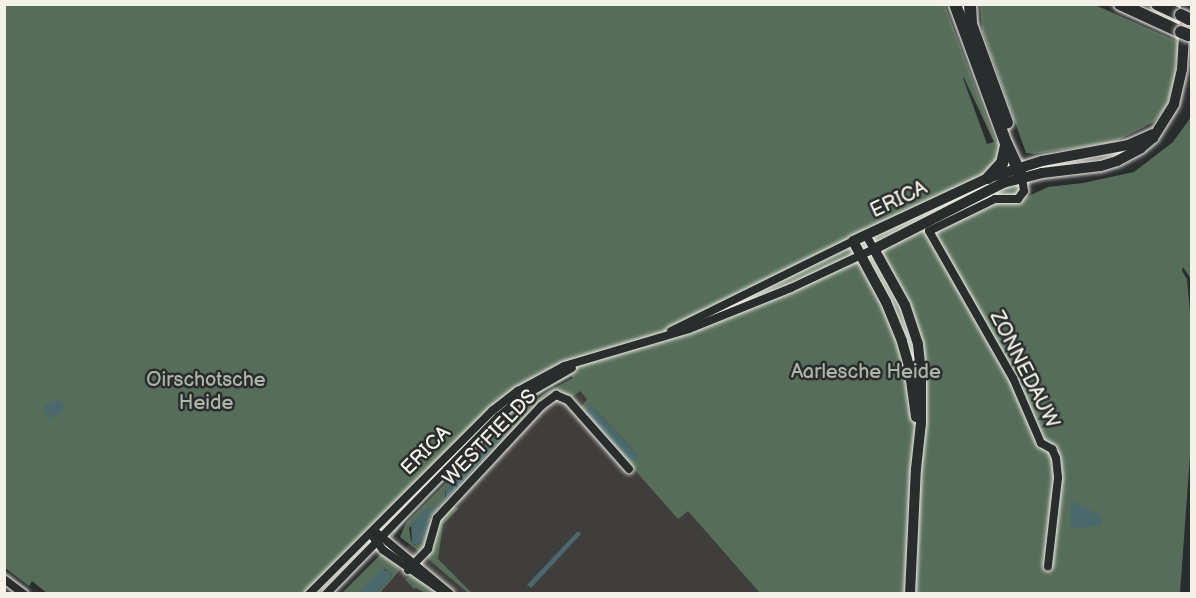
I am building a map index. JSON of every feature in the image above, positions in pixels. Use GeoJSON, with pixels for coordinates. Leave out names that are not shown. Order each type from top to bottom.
{"type":"FeatureCollection","features":[{"type":"Feature","properties":{"kind":"highway"},"geometry":{"type":"LineString","coordinates":[[955,4],[1006,143],[1020,171]]}},
{"type":"Feature","properties":{"kind":"highway"},"geometry":{"type":"LineString","coordinates":[[970,4],[971,24],[1020,171]]}},
{"type":"Feature","properties":{"kind":"highway"},"geometry":{"type":"LineString","coordinates":[[1120,4],[1187,34]]}},
{"type":"Feature","properties":{"kind":"highway"},"geometry":{"type":"LineString","coordinates":[[1157,4],[1187,14]]}},
{"type":"Feature","properties":{"kind":"highway"},"geometry":{"type":"LineString","coordinates":[[988,177],[1002,164],[1006,143]]}},
{"type":"Feature","properties":{"kind":"main road","name":"ERICA"},"geometry":{"type":"LineString","coordinates":[[853,241],[988,177],[1020,171],[1117,161],[1142,148],[1156,133],[1171,110],[1179,88],[1187,14]]}},
{"type":"Feature","properties":{"kind":"main road","name":"ERICA"},"geometry":{"type":"LineString","coordinates":[[874,249],[1020,171]]}},
{"type":"Feature","properties":{"kind":"main road"},"geometry":{"type":"LineString","coordinates":[[853,241],[902,341],[914,396],[918,440]]}},
{"type":"Feature","properties":{"kind":"main road"},"geometry":{"type":"LineString","coordinates":[[874,249],[905,304],[918,344],[923,391],[918,440],[910,594]]}},
{"type":"Feature","properties":{"kind":"street","name":"ERICA"},"geometry":{"type":"LineString","coordinates":[[929,231],[995,200],[1011,200],[1022,196],[1024,187],[1020,171]]}},
{"type":"Feature","properties":{"kind":"street","name":"ZONNEDAUW"},"geometry":{"type":"LineString","coordinates":[[929,231],[1013,378],[1041,443],[1052,449],[1056,458],[1058,478],[1048,566]]}},
{"type":"Feature","properties":{"kind":"street"},"geometry":{"type":"LineString","coordinates":[[866,235],[874,249]]}},
{"type":"Feature","properties":{"kind":"street","name":"ERICA"},"geometry":{"type":"LineString","coordinates":[[669,333],[681,324],[853,241]]}},
{"type":"Feature","properties":{"kind":"street","name":"ERICA"},"geometry":{"type":"LineString","coordinates":[[309,594],[492,411],[548,374],[564,366],[587,361],[739,311],[874,249]]}},
{"type":"Feature","properties":{"kind":"street","name":"ERICA"},"geometry":{"type":"LineString","coordinates":[[326,594],[374,542],[514,404],[550,380],[587,361]]}},
{"type":"Feature","properties":{"kind":"street","name":"WESTFIELDS"},"geometry":{"type":"LineString","coordinates":[[412,567],[428,549],[437,518],[541,406],[556,395],[568,400],[629,469]]}},
{"type":"Feature","properties":{"kind":"street"},"geometry":{"type":"LineString","coordinates":[[371,531],[382,534],[412,567],[445,594]]}},
{"type":"Feature","properties":{"kind":"street"},"geometry":{"type":"LineString","coordinates":[[371,531],[374,542],[450,594]]}},
{"type":"Feature","properties":{"kind":"street"},"geometry":{"type":"LineString","coordinates":[[4,579],[24,594]]}},
{"type":"Feature","properties":{"kind":"shaded area"},"geometry":{"type":"Polygon","coordinates":[[[578,380],[774,594],[364,594],[544,397],[578,380]]]}},
{"type":"Feature","properties":{"kind":"green space","name":"Aarlesche Heide"},"geometry":{"type":"Polygon","coordinates":[[[4,5],[945,5],[996,141],[999,140],[999,158],[1021,187],[1018,201],[1048,187],[1083,183],[1134,172],[1173,142],[1191,117],[1191,279],[1183,267],[1182,271],[1187,279],[1191,323],[1192,429],[1180,593],[760,593],[688,511],[678,519],[580,408],[587,399],[580,391],[571,398],[561,391],[546,395],[434,516],[426,547],[420,552],[400,537],[406,523],[499,430],[545,393],[573,378],[571,376],[545,390],[504,421],[409,515],[392,538],[393,528],[491,426],[522,386],[307,593],[48,594],[32,581],[29,586],[4,567],[4,5]],[[964,78],[987,144],[994,142],[964,78]],[[590,404],[636,460],[638,455],[590,404]],[[507,427],[488,450],[478,455],[472,470],[464,470],[445,490],[445,498],[436,508],[430,508],[409,528],[414,545],[420,544],[433,515],[510,427],[507,427]]]}},
{"type":"Feature","properties":{"kind":"green space"},"geometry":{"type":"Polygon","coordinates":[[[980,5],[1095,5],[1179,42],[1174,82],[1167,105],[1154,122],[1115,142],[1034,154],[1026,153],[982,30],[980,5]]]}},
{"type":"Feature","properties":{"kind":"green space"},"geometry":{"type":"Polygon","coordinates":[[[453,507],[459,508],[443,525],[438,559],[472,593],[468,593],[427,558],[434,546],[440,521],[453,507]]]}},
{"type":"Feature","properties":{"kind":"green space"},"geometry":{"type":"Polygon","coordinates":[[[381,554],[397,564],[400,570],[380,593],[376,593],[392,577],[392,574],[385,569],[359,593],[341,594],[381,554]]]}},
{"type":"Feature","properties":{"kind":"green space"},"geometry":{"type":"Polygon","coordinates":[[[413,576],[440,593],[425,593],[414,589],[405,579],[413,576]]]}},
{"type":"Feature","properties":{"kind":"water"},"geometry":{"type":"Polygon","coordinates":[[[58,400],[62,402],[65,410],[48,420],[43,406],[58,400]]]}},
{"type":"Feature","properties":{"kind":"water"},"geometry":{"type":"Polygon","coordinates":[[[590,404],[638,455],[636,460],[628,461],[586,413],[590,404]]]}},
{"type":"Feature","properties":{"kind":"water"},"geometry":{"type":"Polygon","coordinates":[[[513,426],[431,516],[422,542],[416,545],[412,543],[411,523],[427,508],[436,508],[446,497],[445,489],[463,471],[472,470],[478,455],[493,446],[496,437],[507,427],[513,426]]]}},
{"type":"Feature","properties":{"kind":"water"},"geometry":{"type":"Polygon","coordinates":[[[1071,500],[1100,515],[1102,525],[1070,529],[1071,500]]]}},
{"type":"Feature","properties":{"kind":"water"},"geometry":{"type":"Polygon","coordinates":[[[578,531],[581,534],[531,588],[527,585],[578,531]]]}},
{"type":"Feature","properties":{"kind":"water"},"geometry":{"type":"Polygon","coordinates":[[[381,569],[391,572],[392,577],[376,593],[359,593],[381,569]]]}},
{"type":"Feature","properties":{"kind":"park label","name":"Oirschotsche Heide"},"geometry":{"type":"Point","coordinates":[206,392]}}]}
